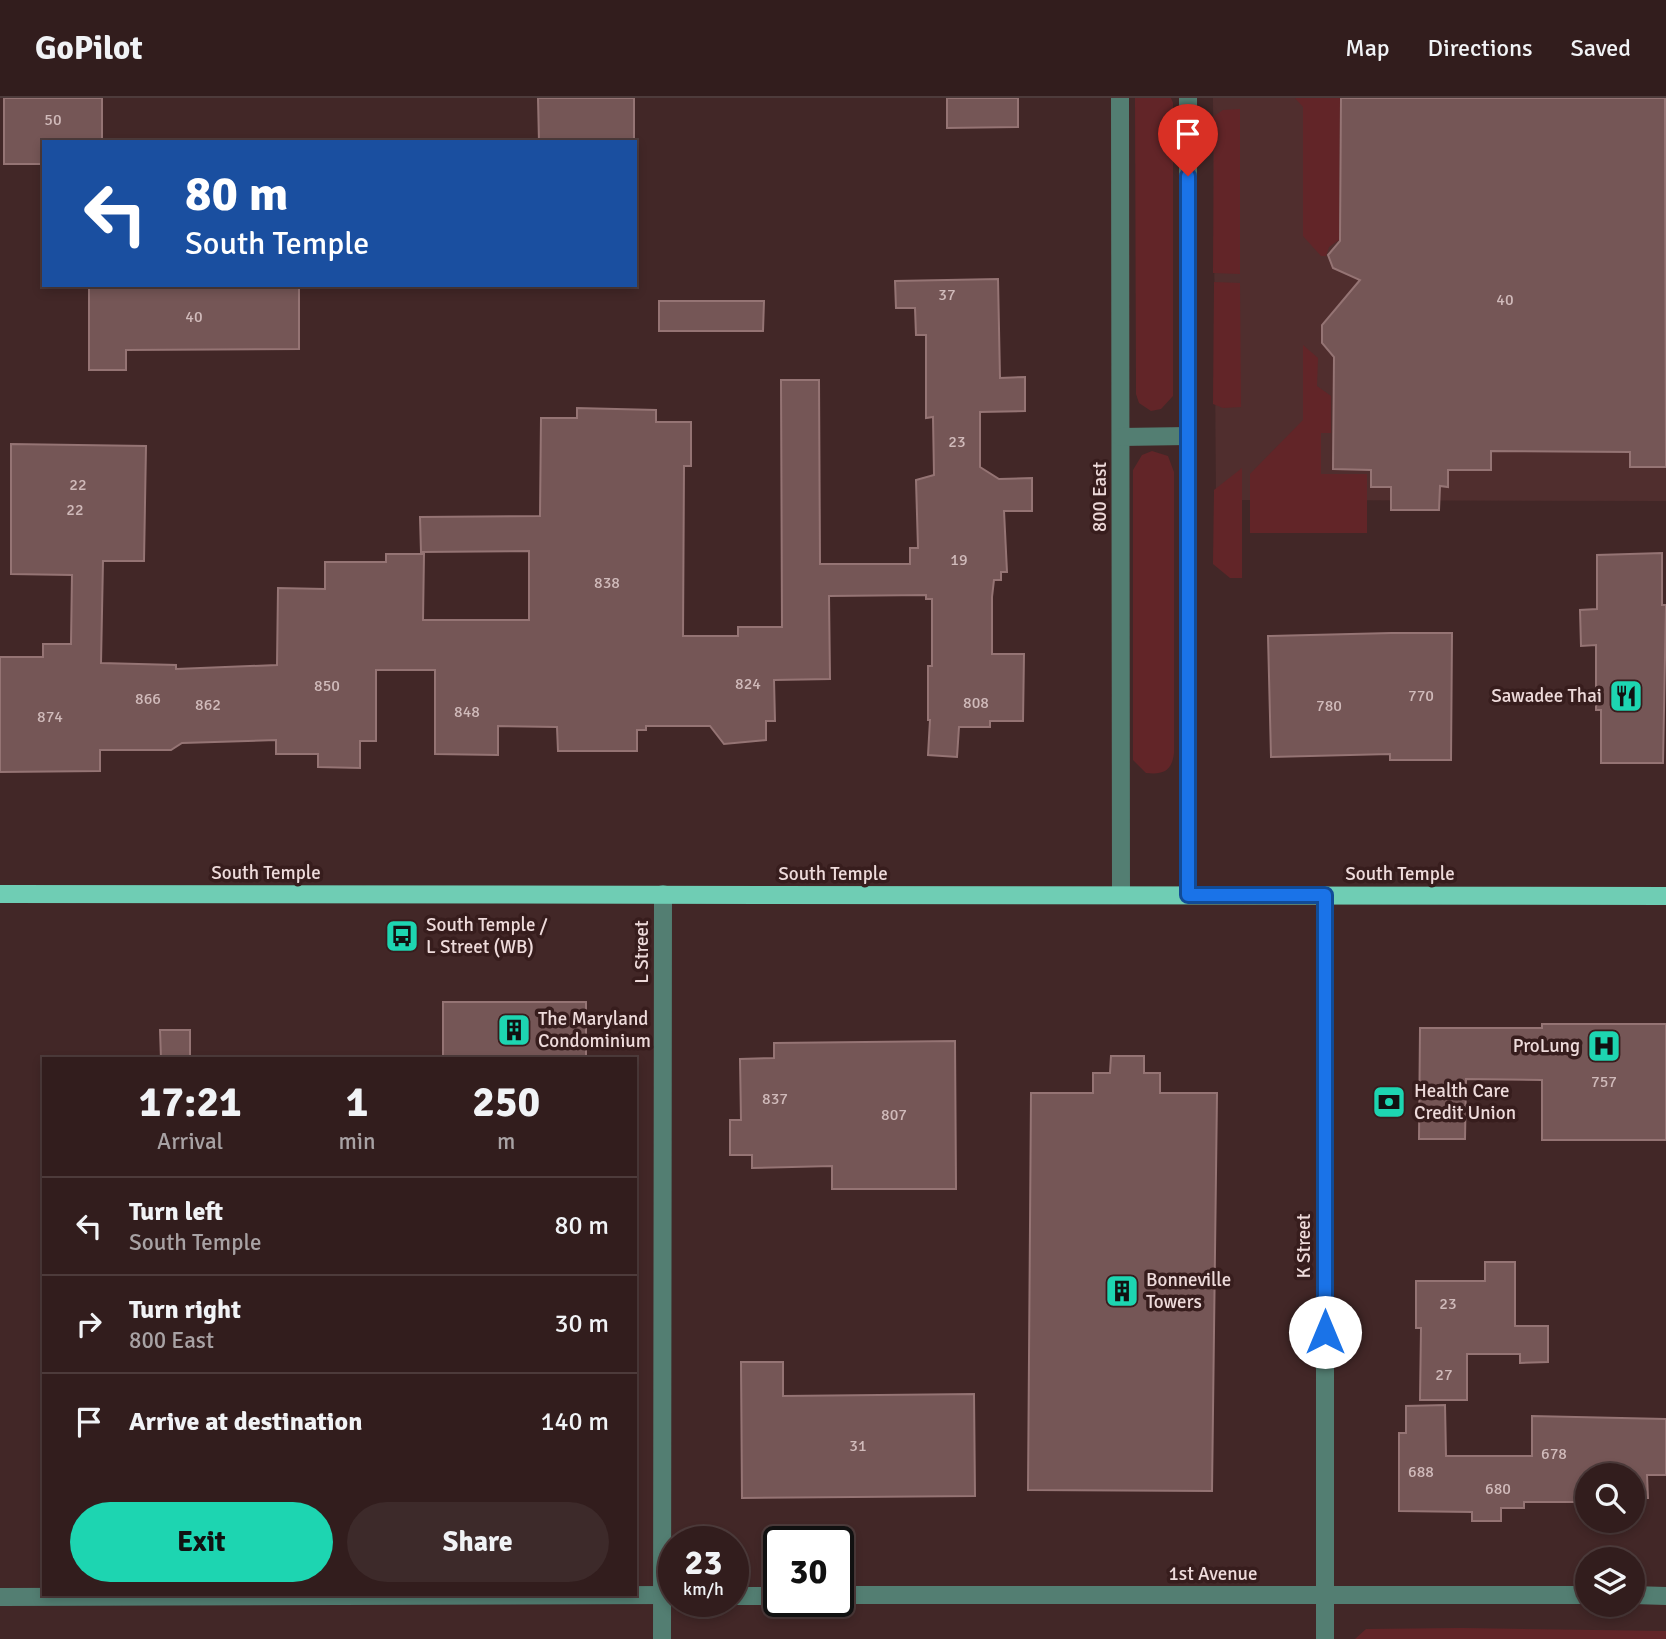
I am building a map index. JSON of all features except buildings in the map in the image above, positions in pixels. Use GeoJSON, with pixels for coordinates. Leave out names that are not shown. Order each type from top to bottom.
{"type":"FeatureCollection","features":[{"type":"Feature","properties":{"kind":"main road","name":"South Temple"},"geometry":{"type":"LineString","coordinates":[[0,894],[1666,896]]}},
{"type":"Feature","properties":{"kind":"street","name":"800 East"},"geometry":{"type":"LineString","coordinates":[[1120,98],[1121,895]]}},
{"type":"Feature","properties":{"kind":"street"},"geometry":{"type":"LineString","coordinates":[[1188,98],[1188,895]]}},
{"type":"Feature","properties":{"kind":"street"},"geometry":{"type":"LineString","coordinates":[[1121,437],[1188,436]]}},
{"type":"Feature","properties":{"kind":"street","name":"L Street"},"geometry":{"type":"LineString","coordinates":[[663,894],[668,1526]]}},
{"type":"Feature","properties":{"kind":"street","name":"K Street"},"geometry":{"type":"LineString","coordinates":[[1325,895],[1325,1639]]}},
{"type":"Feature","properties":{"kind":"street"},"geometry":{"type":"LineString","coordinates":[[637,1595],[658,1595]]}},
{"type":"Feature","properties":{"kind":"street","name":"1st Avenue"},"geometry":{"type":"LineString","coordinates":[[854,1595],[1575,1595]]}},
{"type":"Feature","properties":{"kind":"street"},"geometry":{"type":"LineString","coordinates":[[1645,1595],[1666,1596]]}},
{"type":"Feature","properties":{"kind":"street"},"geometry":{"type":"LineString","coordinates":[[0,1597],[334,1596]]}},
{"type":"Feature","properties":{"kind":"street","name":"L Street"},"geometry":{"type":"LineString","coordinates":[[662,1639],[665,1617]]}},
{"type":"Feature","properties":{"kind":"shaded area"},"geometry":{"type":"Polygon","coordinates":[[[1135,98],[1171,98],[1173,103],[1173,396],[1161,409],[1151,411],[1139,403],[1136,394],[1135,98]]]}},
{"type":"Feature","properties":{"kind":"shaded area"},"geometry":{"type":"Polygon","coordinates":[[[1213,98],[1666,98],[1666,501],[1216,500],[1213,98]]]}},
{"type":"Feature","properties":{"kind":"shaded area"},"geometry":{"type":"Polygon","coordinates":[[[1295,98],[1340,98],[1339,240],[1329,247],[1326,256],[1321,256],[1303,236],[1303,107],[1295,98]]]}},
{"type":"Feature","properties":{"kind":"shaded area"},"geometry":{"type":"Polygon","coordinates":[[[1240,109],[1240,274],[1213,273],[1214,116],[1223,110],[1240,109]]]}},
{"type":"Feature","properties":{"kind":"shaded area"},"geometry":{"type":"Polygon","coordinates":[[[1214,282],[1240,283],[1241,407],[1223,408],[1213,404],[1214,282]]]}},
{"type":"Feature","properties":{"kind":"shaded area"},"geometry":{"type":"Polygon","coordinates":[[[1303,345],[1318,358],[1317,386],[1331,396],[1331,433],[1321,433],[1321,474],[1367,474],[1367,533],[1250,533],[1250,474],[1303,420],[1303,345]]]}},
{"type":"Feature","properties":{"kind":"shaded area"},"geometry":{"type":"Polygon","coordinates":[[[1152,451],[1168,456],[1174,472],[1174,753],[1169,768],[1162,772],[1146,773],[1133,760],[1133,470],[1142,455],[1152,451]]]}},
{"type":"Feature","properties":{"kind":"shaded area"},"geometry":{"type":"Polygon","coordinates":[[[1242,468],[1242,578],[1230,578],[1213,564],[1214,490],[1242,468]]]}},
{"type":"Feature","properties":{"kind":"shaded area"},"geometry":{"type":"Polygon","coordinates":[[[1366,1629],[1666,1631],[1666,1639],[1355,1639],[1366,1629]]]}},
{"type":"Feature","properties":{"kind":"place","name":"Sawadee Thai"},"geometry":{"type":"Point","coordinates":[1626,696]}},
{"type":"Feature","properties":{"kind":"place","name":"South Temple / L Street (WB)"},"geometry":{"type":"Point","coordinates":[402,936]}},
{"type":"Feature","properties":{"kind":"place","name":"The Maryland Condominium"},"geometry":{"type":"Point","coordinates":[514,1030]}},
{"type":"Feature","properties":{"kind":"place","name":"ProLung"},"geometry":{"type":"Point","coordinates":[1604,1046]}},
{"type":"Feature","properties":{"kind":"place","name":"Health Care Credit Union"},"geometry":{"type":"Point","coordinates":[1389,1102]}},
{"type":"Feature","properties":{"kind":"place","name":"Bonneville Towers"},"geometry":{"type":"Point","coordinates":[1122,1291]}},
{"type":"Feature","properties":{"kind":"route"},"geometry":{"type":"LineString","coordinates":[[1188,176],[1188,895],[1325,895],[1325,1332]]}}]}
